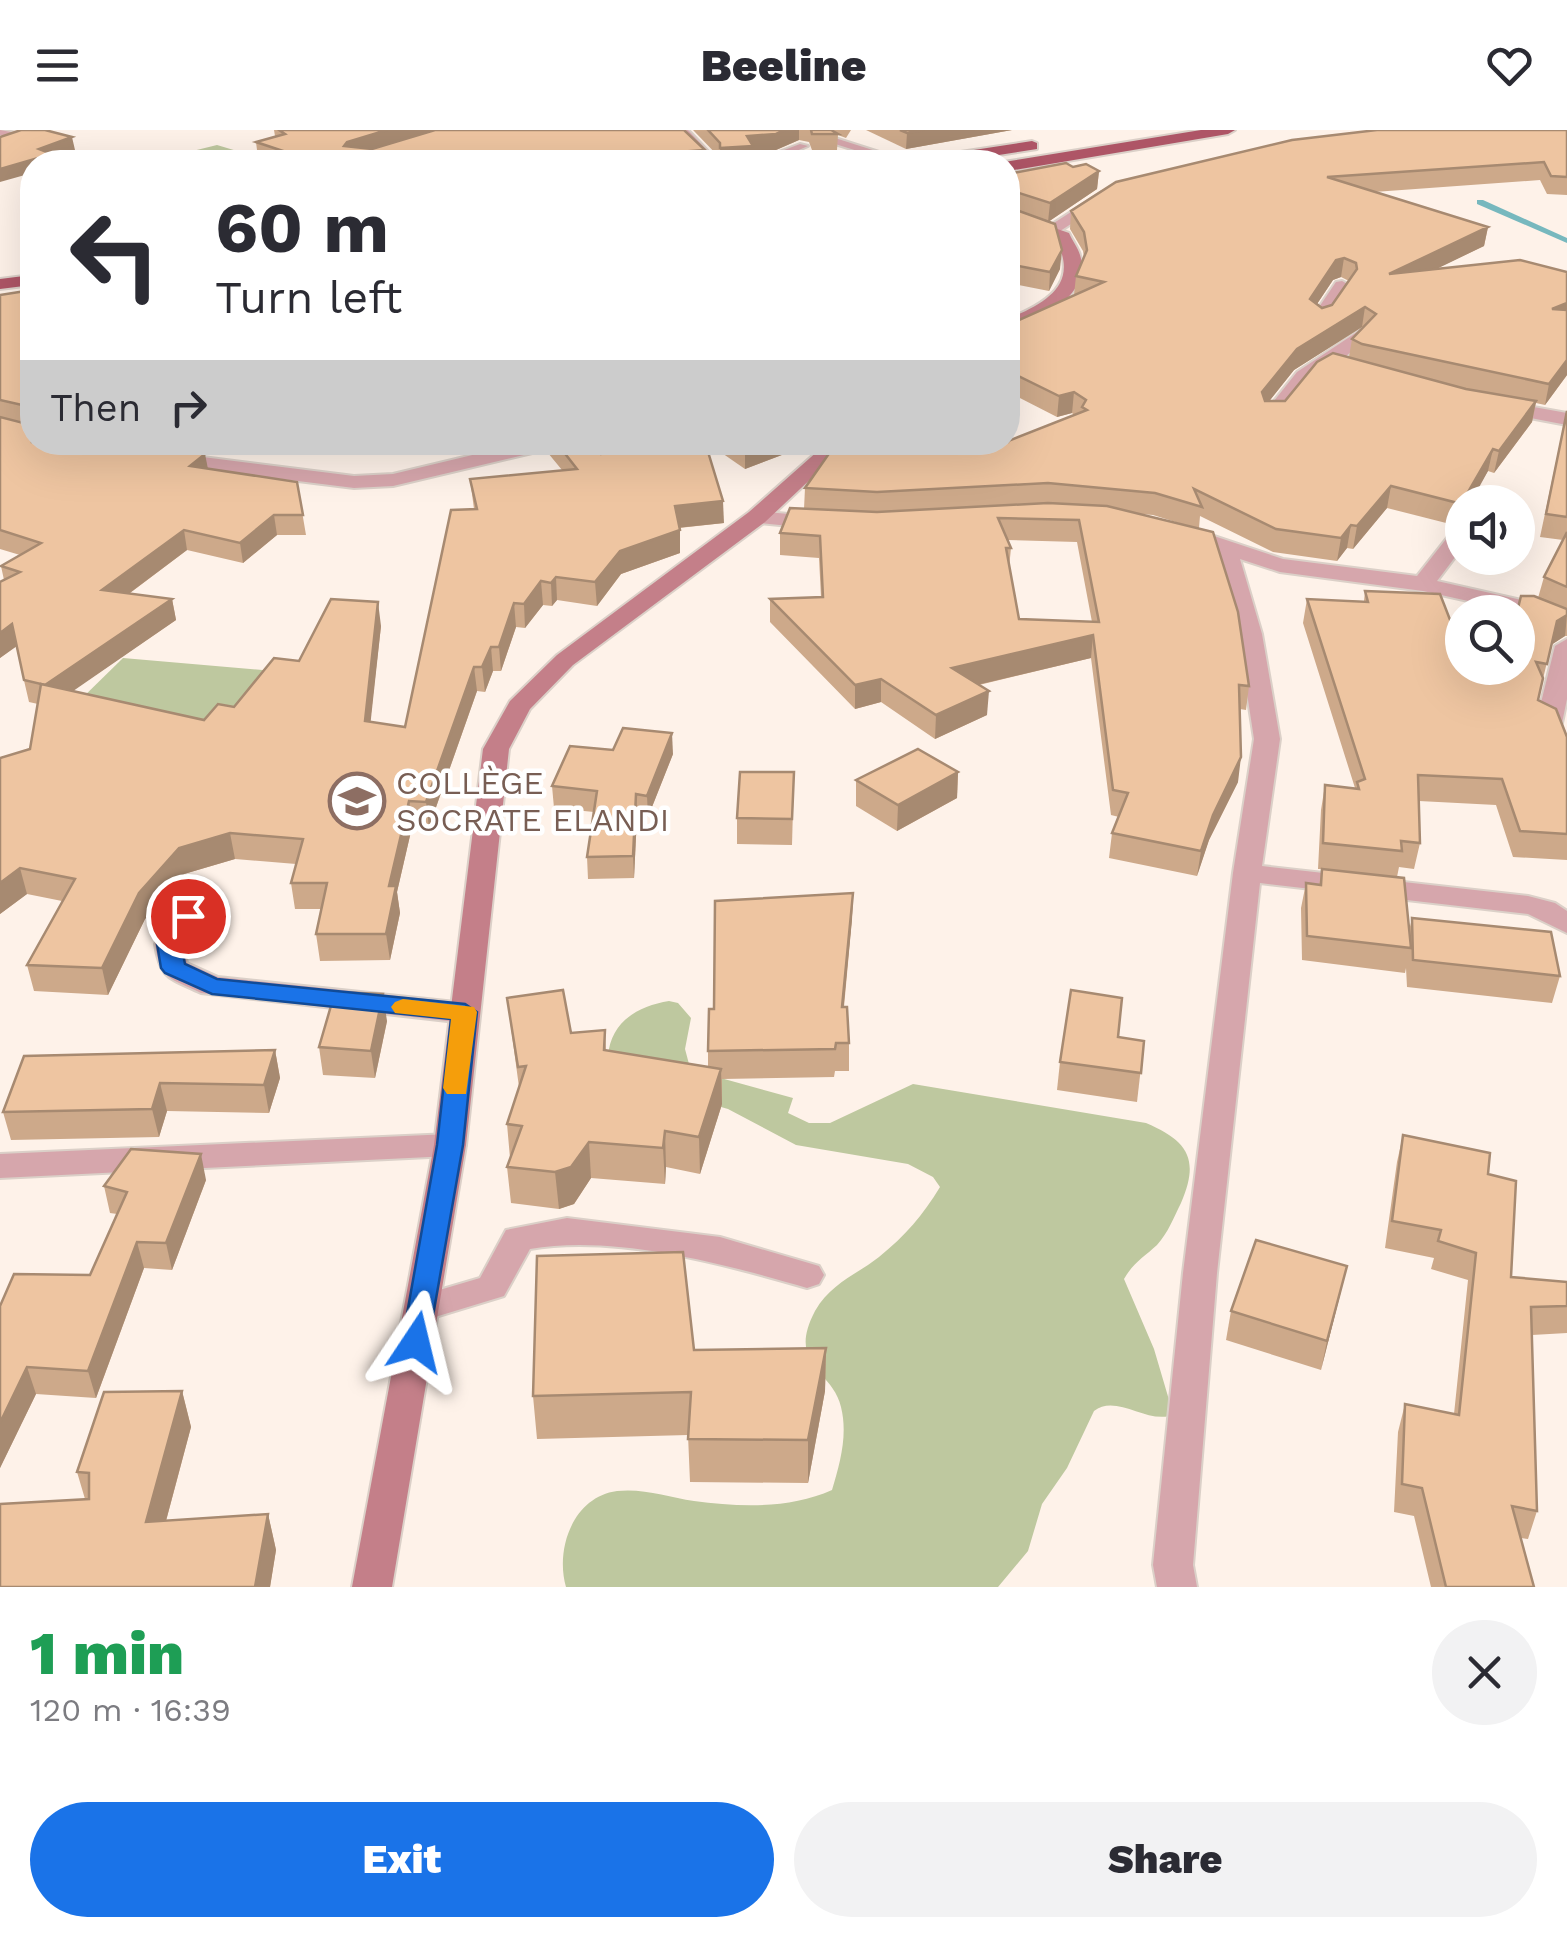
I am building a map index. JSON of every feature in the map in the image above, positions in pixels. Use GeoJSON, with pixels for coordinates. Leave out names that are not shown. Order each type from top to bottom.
{"type":"FeatureCollection","features":[{"type":"Feature","properties":{"kind":"highway"},"geometry":{"type":"LineString","coordinates":[[1004,150],[1132,130]]}},
{"type":"Feature","properties":{"kind":"highway"},"geometry":{"type":"LineString","coordinates":[[1020,164],[1228,130]]}},
{"type":"Feature","properties":{"kind":"main road"},"geometry":{"type":"LineString","coordinates":[[1020,221],[1063,236],[1073,257],[1072,279],[1045,307],[1020,320]]}},
{"type":"Feature","properties":{"kind":"main road"},"geometry":{"type":"LineString","coordinates":[[372,1587],[450,1145],[496,749],[519,706],[564,660],[757,517],[826,455]]}},
{"type":"Feature","properties":{"kind":"street"},"geometry":{"type":"LineString","coordinates":[[0,143],[7,133],[35,130]]}},
{"type":"Feature","properties":{"kind":"street"},"geometry":{"type":"LineString","coordinates":[[680,130],[699,150]]}},
{"type":"Feature","properties":{"kind":"street"},"geometry":{"type":"LineString","coordinates":[[1051,230],[1107,194],[1123,189]]}},
{"type":"Feature","properties":{"kind":"street"},"geometry":{"type":"LineString","coordinates":[[1320,320],[1342,286]]}},
{"type":"Feature","properties":{"kind":"street"},"geometry":{"type":"LineString","coordinates":[[1272,416],[1304,376],[1330,361],[1360,335]]}},
{"type":"Feature","properties":{"kind":"street"},"geometry":{"type":"LineString","coordinates":[[1330,361],[1368,376]]}},
{"type":"Feature","properties":{"kind":"street"},"geometry":{"type":"LineString","coordinates":[[1479,404],[1567,418]]}},
{"type":"Feature","properties":{"kind":"street"},"geometry":{"type":"LineString","coordinates":[[149,455],[354,482],[393,480],[500,455]]}},
{"type":"Feature","properties":{"kind":"street"},"geometry":{"type":"LineString","coordinates":[[757,517],[837,524]]}},
{"type":"Feature","properties":{"kind":"street"},"geometry":{"type":"LineString","coordinates":[[1188,536],[1280,565],[1422,584],[1528,608],[1567,624]]}},
{"type":"Feature","properties":{"kind":"street"},"geometry":{"type":"LineString","coordinates":[[1177,1587],[1174,1565],[1200,1273],[1247,873],[1266,768],[1267,738],[1250,634],[1225,546]]}},
{"type":"Feature","properties":{"kind":"street"},"geometry":{"type":"LineString","coordinates":[[1422,584],[1445,555]]}},
{"type":"Feature","properties":{"kind":"street"},"geometry":{"type":"LineString","coordinates":[[1549,722],[1567,646]]}},
{"type":"Feature","properties":{"kind":"street"},"geometry":{"type":"LineString","coordinates":[[1247,873],[1528,905],[1545,909],[1567,924]]}},
{"type":"Feature","properties":{"kind":"street"},"geometry":{"type":"LineString","coordinates":[[188,916],[169,944],[173,968],[212,986],[465,1012]]}},
{"type":"Feature","properties":{"kind":"street"},"geometry":{"type":"LineString","coordinates":[[0,1166],[450,1145]]}},
{"type":"Feature","properties":{"kind":"street"},"geometry":{"type":"LineString","coordinates":[[422,1308],[492,1288],[518,1239],[567,1230],[720,1250],[808,1275]]}},
{"type":"Feature","properties":{"kind":"lane"},"geometry":{"type":"LineString","coordinates":[[835,141],[863,150]]}},
{"type":"Feature","properties":{"kind":"lane"},"geometry":{"type":"LineString","coordinates":[[792,150],[803,146]]}},
{"type":"Feature","properties":{"kind":"green space"},"geometry":{"type":"Polygon","coordinates":[[[217,145],[234,150],[197,150],[217,145]]]}},
{"type":"Feature","properties":{"kind":"green space"},"geometry":{"type":"Polygon","coordinates":[[[123,658],[285,672],[250,703],[186,735],[74,706],[123,658]]]}},
{"type":"Feature","properties":{"kind":"green space"},"geometry":{"type":"Polygon","coordinates":[[[669,1001],[678,1003],[691,1018],[685,1049],[689,1064],[717,1077],[793,1098],[788,1113],[809,1123],[830,1123],[913,1084],[1146,1123],[1172,1137],[1186,1153],[1189,1174],[1181,1203],[1161,1240],[1124,1279],[1154,1349],[1172,1410],[1169,1416],[1160,1417],[1111,1405],[1094,1411],[1067,1468],[1042,1504],[1028,1551],[998,1587],[566,1587],[563,1557],[571,1527],[589,1503],[602,1495],[636,1491],[711,1503],[764,1505],[799,1501],[832,1490],[842,1449],[843,1417],[836,1395],[808,1356],[807,1329],[829,1293],[897,1241],[940,1187],[933,1177],[908,1164],[796,1145],[728,1109],[665,1091],[608,1057],[620,1025],[647,1007],[669,1001]]]}},
{"type":"Feature","properties":{"kind":"building"},"geometry":{"type":"Polygon","coordinates":[[[21,130],[45,130],[72,137],[42,150],[20,150],[20,163],[0,169],[0,137],[21,130]]]}},
{"type":"Feature","properties":{"kind":"building"},"geometry":{"type":"Polygon","coordinates":[[[279,130],[387,130],[344,146],[372,149],[435,130],[684,130],[705,150],[280,150],[256,142],[285,134],[279,130]]]}},
{"type":"Feature","properties":{"kind":"building"},"geometry":{"type":"Polygon","coordinates":[[[708,130],[785,130],[747,136],[753,146],[720,148],[708,130]]]}},
{"type":"Feature","properties":{"kind":"building"},"geometry":{"type":"Polygon","coordinates":[[[811,130],[831,130],[838,134],[812,134],[811,130]]]}},
{"type":"Feature","properties":{"kind":"building"},"geometry":{"type":"Polygon","coordinates":[[[1377,130],[1567,130],[1567,177],[1551,176],[1544,162],[1327,177],[1488,227],[1389,274],[1520,260],[1567,272],[1567,303],[1552,309],[1567,310],[1567,360],[1549,384],[1362,344],[1352,339],[1376,314],[1365,307],[1297,349],[1262,392],[1265,401],[1285,401],[1317,362],[1333,353],[1466,389],[1536,401],[1499,451],[1493,449],[1472,485],[1445,485],[1445,500],[1391,486],[1357,526],[1351,525],[1341,538],[1276,529],[1194,489],[1202,507],[1155,493],[1048,483],[877,492],[805,488],[828,455],[1020,455],[1020,436],[1087,410],[1082,407],[1086,400],[1074,392],[1059,396],[1020,377],[1020,320],[1104,282],[1076,276],[1087,250],[1084,232],[1071,211],[1116,182],[1292,140],[1377,130]],[[1344,258],[1336,260],[1310,299],[1322,308],[1332,305],[1357,269],[1356,263],[1344,258]]]}},
{"type":"Feature","properties":{"kind":"building"},"geometry":{"type":"Polygon","coordinates":[[[1066,163],[1073,167],[1086,164],[1099,171],[1050,203],[1020,193],[1020,172],[1066,163]]]}},
{"type":"Feature","properties":{"kind":"building"},"geometry":{"type":"Polygon","coordinates":[[[1020,211],[1055,224],[1062,250],[1050,272],[1020,266],[1020,211]]]}},
{"type":"Feature","properties":{"kind":"building"},"geometry":{"type":"Polygon","coordinates":[[[20,292],[20,405],[0,400],[0,295],[20,292]]]}},
{"type":"Feature","properties":{"kind":"building"},"geometry":{"type":"Polygon","coordinates":[[[1567,411],[1567,517],[1546,514],[1567,411]]]}},
{"type":"Feature","properties":{"kind":"building"},"geometry":{"type":"Polygon","coordinates":[[[0,417],[20,422],[20,455],[204,455],[190,466],[297,482],[303,515],[274,515],[240,543],[184,530],[102,590],[172,599],[45,685],[24,680],[12,624],[0,633],[0,582],[20,572],[1,566],[41,543],[0,530],[0,417]]]}},
{"type":"Feature","properties":{"kind":"building"},"geometry":{"type":"Polygon","coordinates":[[[566,455],[709,455],[723,501],[675,506],[680,530],[620,551],[595,582],[556,577],[551,583],[541,581],[524,604],[514,603],[499,647],[491,647],[482,667],[474,667],[426,802],[409,801],[389,886],[396,886],[386,934],[316,934],[327,883],[291,883],[303,839],[230,833],[179,848],[139,893],[102,968],[27,965],[75,879],[20,868],[0,883],[0,758],[30,749],[41,684],[204,720],[218,704],[234,707],[274,658],[299,661],[331,599],[378,602],[365,721],[405,727],[451,510],[477,509],[470,479],[577,469],[566,455]]]}},
{"type":"Feature","properties":{"kind":"building"},"geometry":{"type":"Polygon","coordinates":[[[1048,503],[1107,506],[1213,532],[1238,612],[1249,686],[1239,685],[1241,757],[1213,815],[1201,851],[1112,833],[1128,793],[1113,790],[1093,635],[952,668],[989,691],[936,715],[881,679],[855,685],[770,599],[823,597],[820,536],[780,533],[790,508],[877,512],[1048,503]],[[998,518],[1011,548],[1006,548],[1019,619],[1099,622],[1079,520],[998,518]]]}},
{"type":"Feature","properties":{"kind":"building"},"geometry":{"type":"Polygon","coordinates":[[[1567,532],[1567,587],[1544,577],[1567,532]]]}},
{"type":"Feature","properties":{"kind":"building"},"geometry":{"type":"Polygon","coordinates":[[[1365,591],[1440,594],[1445,607],[1445,685],[1535,685],[1535,596],[1567,609],[1567,615],[1557,621],[1547,664],[1536,662],[1543,678],[1538,700],[1556,709],[1567,737],[1567,834],[1520,831],[1502,779],[1418,775],[1420,843],[1401,841],[1402,851],[1323,843],[1325,785],[1359,789],[1357,782],[1365,779],[1307,599],[1368,602],[1365,591]]]}},
{"type":"Feature","properties":{"kind":"building"},"geometry":{"type":"Polygon","coordinates":[[[623,728],[672,733],[647,796],[636,794],[633,856],[587,857],[597,791],[552,786],[570,746],[613,750],[623,728]]]}},
{"type":"Feature","properties":{"kind":"building"},"geometry":{"type":"Polygon","coordinates":[[[918,749],[958,772],[898,805],[856,780],[918,749]]]}},
{"type":"Feature","properties":{"kind":"building"},"geometry":{"type":"Polygon","coordinates":[[[740,772],[794,772],[792,819],[737,818],[740,772]]]}},
{"type":"Feature","properties":{"kind":"building"},"geometry":{"type":"Polygon","coordinates":[[[1322,869],[1404,878],[1411,948],[1307,936],[1306,883],[1321,885],[1322,869]]]}},
{"type":"Feature","properties":{"kind":"building"},"geometry":{"type":"Polygon","coordinates":[[[853,893],[842,1007],[847,1007],[849,1043],[836,1043],[835,1049],[708,1051],[709,1009],[714,1009],[715,901],[853,893]]]}},
{"type":"Feature","properties":{"kind":"building"},"geometry":{"type":"Polygon","coordinates":[[[1412,918],[1551,932],[1560,976],[1413,960],[1412,918]]]}},
{"type":"Feature","properties":{"kind":"building"},"geometry":{"type":"Polygon","coordinates":[[[563,990],[571,1033],[605,1030],[604,1050],[721,1069],[699,1137],[665,1131],[663,1148],[589,1142],[571,1167],[555,1172],[507,1167],[522,1126],[507,1124],[526,1066],[518,1067],[507,998],[563,990]]]}},
{"type":"Feature","properties":{"kind":"building"},"geometry":{"type":"Polygon","coordinates":[[[1071,990],[1122,998],[1118,1037],[1144,1041],[1141,1073],[1060,1062],[1071,990]]]}},
{"type":"Feature","properties":{"kind":"building"},"geometry":{"type":"Polygon","coordinates":[[[335,992],[383,994],[371,1051],[319,1047],[335,992]]]}},
{"type":"Feature","properties":{"kind":"building"},"geometry":{"type":"Polygon","coordinates":[[[275,1050],[264,1085],[160,1083],[152,1109],[3,1112],[24,1056],[275,1050]]]}},
{"type":"Feature","properties":{"kind":"building"},"geometry":{"type":"Polygon","coordinates":[[[1403,1135],[1490,1153],[1488,1174],[1516,1181],[1511,1277],[1567,1282],[1567,1306],[1531,1307],[1537,1511],[1512,1506],[1534,1587],[1446,1587],[1422,1488],[1402,1484],[1405,1404],[1459,1415],[1476,1253],[1438,1241],[1441,1230],[1392,1221],[1403,1135]]]}},
{"type":"Feature","properties":{"kind":"building"},"geometry":{"type":"Polygon","coordinates":[[[131,1149],[201,1154],[166,1243],[137,1242],[88,1371],[27,1367],[0,1423],[0,1306],[14,1274],[90,1275],[127,1192],[104,1186],[131,1149]]]}},
{"type":"Feature","properties":{"kind":"building"},"geometry":{"type":"Polygon","coordinates":[[[1256,1240],[1347,1266],[1327,1341],[1231,1311],[1256,1240]]]}},
{"type":"Feature","properties":{"kind":"building"},"geometry":{"type":"Polygon","coordinates":[[[683,1252],[694,1350],[826,1348],[808,1440],[688,1439],[691,1392],[533,1396],[537,1256],[683,1252]]]}},
{"type":"Feature","properties":{"kind":"building"},"geometry":{"type":"Polygon","coordinates":[[[182,1391],[146,1522],[268,1514],[255,1587],[0,1587],[0,1504],[89,1499],[89,1473],[77,1472],[104,1392],[182,1391]]]}},
{"type":"Feature","properties":{"kind":"waterway"},"geometry":{"type":"LineString","coordinates":[[1480,202],[1567,241]]}},
{"type":"Feature","properties":{"kind":"slow traffic"},"geometry":{"type":"LineString","coordinates":[[403,1007],[465,1012],[456,1088]]}},
{"type":"Feature","properties":{"kind":"place","name":"COLLÈGE SOCRATE ELANDI"},"geometry":{"type":"Point","coordinates":[357,801]}},
{"type":"Feature","properties":{"kind":"route"},"geometry":{"type":"LineString","coordinates":[[188,916],[169,944],[173,968],[212,986],[465,1012],[450,1145],[416,1342]]}}]}
